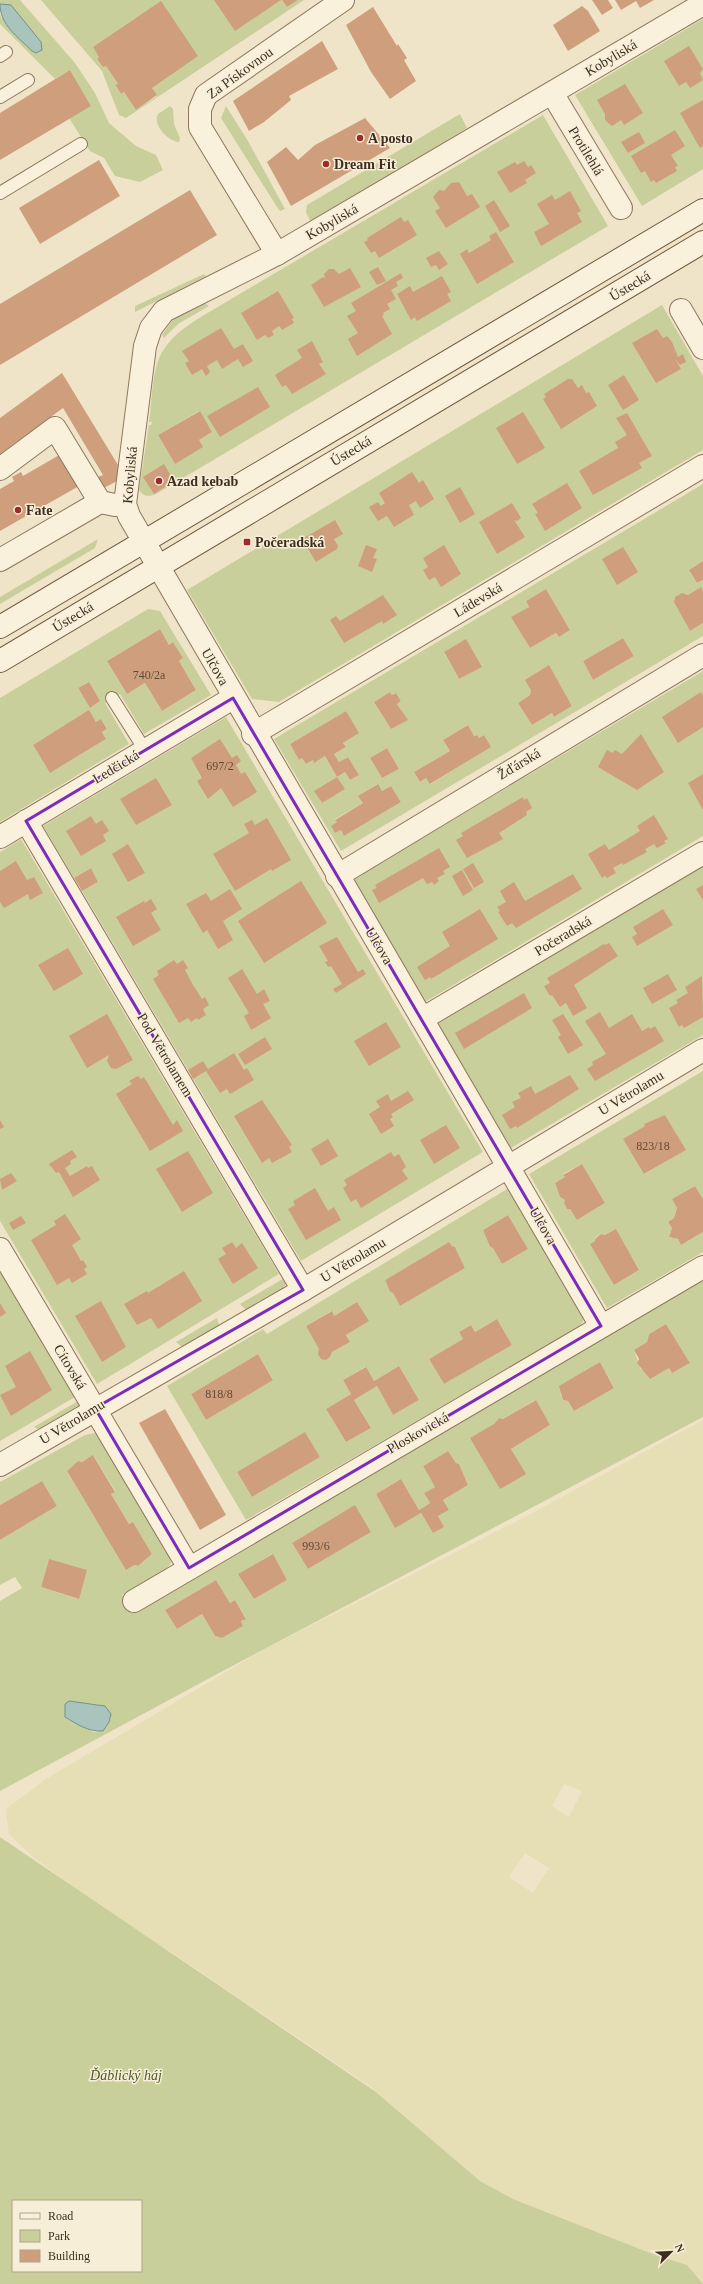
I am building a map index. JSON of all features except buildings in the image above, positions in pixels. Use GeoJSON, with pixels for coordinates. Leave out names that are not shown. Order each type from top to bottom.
{"type":"FeatureCollection","features":[{"type":"Feature","properties":{"kind":"street","name":"Za Pískovnou"},"geometry":{"type":"LineString","coordinates":[[277,254],[200,127],[200,109],[206,95],[343,0]]}},
{"type":"Feature","properties":{"kind":"street","name":"Kobyliská"},"geometry":{"type":"LineString","coordinates":[[158,566],[124,504],[145,346],[151,328],[164,311],[277,254],[703,4]]}},
{"type":"Feature","properties":{"kind":"street","name":"Protilehlá"},"geometry":{"type":"LineString","coordinates":[[552,93],[621,208]]}},
{"type":"Feature","properties":{"kind":"street","name":"Ústecká"},"geometry":{"type":"LineString","coordinates":[[0,627],[703,210]]}},
{"type":"Feature","properties":{"kind":"street","name":"Ústecká"},"geometry":{"type":"LineString","coordinates":[[0,660],[703,242]]}},
{"type":"Feature","properties":{"kind":"street"},"geometry":{"type":"LineString","coordinates":[[681,310],[703,348]]}},
{"type":"Feature","properties":{"kind":"street"},"geometry":{"type":"LineString","coordinates":[[0,469],[56,428],[100,502]]}},
{"type":"Feature","properties":{"kind":"street","name":"Ládevská"},"geometry":{"type":"LineString","coordinates":[[253,734],[703,466]]}},
{"type":"Feature","properties":{"kind":"street"},"geometry":{"type":"LineString","coordinates":[[0,560],[100,502],[113,505],[124,504]]}},
{"type":"Feature","properties":{"kind":"street","name":"Ulčova"},"geometry":{"type":"LineString","coordinates":[[158,566],[253,734],[509,1166],[601,1326]]}},
{"type":"Feature","properties":{"kind":"street","name":"Žďárská"},"geometry":{"type":"LineString","coordinates":[[337,876],[703,655]]}},
{"type":"Feature","properties":{"kind":"street","name":"Ledčická"},"geometry":{"type":"LineString","coordinates":[[0,837],[233,698]]}},
{"type":"Feature","properties":{"kind":"street","name":"Pod Větrolamem"},"geometry":{"type":"LineString","coordinates":[[26,821],[304,1290]]}},
{"type":"Feature","properties":{"kind":"street","name":"Počeradská"},"geometry":{"type":"LineString","coordinates":[[422,1019],[703,852]]}},
{"type":"Feature","properties":{"kind":"street","name":"U Větrolamu"},"geometry":{"type":"LineString","coordinates":[[0,1465],[95,1408],[304,1290],[703,1050]]}},
{"type":"Feature","properties":{"kind":"street","name":"Cítovská"},"geometry":{"type":"LineString","coordinates":[[0,1249],[189,1568]]}},
{"type":"Feature","properties":{"kind":"street","name":"Ploskovická"},"geometry":{"type":"LineString","coordinates":[[134,1601],[703,1266]]}},
{"type":"Feature","properties":{"kind":"lane"},"geometry":{"type":"LineString","coordinates":[[0,97],[28,80]]}},
{"type":"Feature","properties":{"kind":"lane"},"geometry":{"type":"LineString","coordinates":[[0,193],[81,144]]}},
{"type":"Feature","properties":{"kind":"lane"},"geometry":{"type":"LineString","coordinates":[[112,698],[145,750]]}},
{"type":"Feature","properties":{"kind":"highlighted area"},"geometry":{"type":"Polygon","coordinates":[[[233,698],[601,1326],[189,1568],[95,1408],[303,1290],[26,821],[233,698]]]}},
{"type":"Feature","properties":{"kind":"shaded area"},"geometry":{"type":"Polygon","coordinates":[[[703,1420],[703,2284],[687,2265],[655,2255],[513,2199],[480,2181],[371,2087],[168,1950],[121,1923],[32,1856],[9,1834],[6,1809],[46,1779],[265,1649],[525,1517],[703,1420]],[[564,1784],[552,1806],[569,1817],[582,1791],[564,1784]],[[525,1853],[509,1877],[533,1893],[549,1868],[525,1853]]]}},
{"type":"Feature","properties":{"kind":"green space"},"geometry":{"type":"Polygon","coordinates":[[[0,0],[20,0],[75,63],[95,93],[109,123],[136,146],[156,155],[163,170],[140,182],[115,176],[104,158],[90,151],[69,118],[91,106],[70,70],[55,79],[0,24],[0,14],[2,19],[6,4],[0,4],[0,0]]]}},
{"type":"Feature","properties":{"kind":"green space"},"geometry":{"type":"Polygon","coordinates":[[[41,0],[282,0],[287,7],[298,0],[304,0],[126,118],[119,115],[102,71],[41,0]],[[99,57],[97,59],[106,66],[118,84],[115,86],[121,94],[124,92],[136,110],[157,96],[152,88],[99,57]]]}},
{"type":"Feature","properties":{"kind":"green space"},"geometry":{"type":"Polygon","coordinates":[[[703,19],[703,169],[642,206],[575,95],[703,19]]]}},
{"type":"Feature","properties":{"kind":"green space"},"geometry":{"type":"Polygon","coordinates":[[[170,106],[173,109],[174,124],[180,138],[179,142],[166,136],[159,128],[157,123],[158,114],[170,106]]]}},
{"type":"Feature","properties":{"kind":"green space"},"geometry":{"type":"Polygon","coordinates":[[[226,106],[248,141],[285,209],[280,211],[277,207],[221,118],[226,106]]]}},
{"type":"Feature","properties":{"kind":"green space"},"geometry":{"type":"Polygon","coordinates":[[[460,114],[467,128],[311,223],[306,212],[307,205],[460,114]]]}},
{"type":"Feature","properties":{"kind":"green space"},"geometry":{"type":"Polygon","coordinates":[[[543,115],[608,226],[156,494],[148,496],[144,495],[139,490],[149,425],[151,425],[152,422],[149,422],[153,382],[160,357],[165,347],[181,330],[543,115]],[[199,411],[158,435],[175,464],[199,440],[212,432],[199,411]]]}},
{"type":"Feature","properties":{"kind":"green space"},"geometry":{"type":"Polygon","coordinates":[[[204,274],[206,276],[135,312],[135,306],[204,274]]]}},
{"type":"Feature","properties":{"kind":"green space"},"geometry":{"type":"Polygon","coordinates":[[[201,301],[209,306],[178,324],[164,338],[162,335],[173,319],[201,301]]]}},
{"type":"Feature","properties":{"kind":"green space"},"geometry":{"type":"Polygon","coordinates":[[[662,305],[703,376],[703,450],[279,702],[252,699],[187,590],[662,305]]]}},
{"type":"Feature","properties":{"kind":"green space"},"geometry":{"type":"Polygon","coordinates":[[[703,484],[703,561],[689,570],[697,583],[703,580],[703,591],[699,586],[700,588],[688,595],[675,597],[674,601],[690,631],[703,623],[703,636],[341,851],[274,739],[703,484]],[[546,589],[526,601],[529,607],[512,617],[530,648],[556,633],[559,637],[570,630],[546,589]],[[623,638],[583,661],[593,680],[634,656],[623,638]],[[466,640],[444,653],[459,679],[481,667],[466,640]],[[549,666],[531,690],[530,695],[518,703],[532,725],[552,713],[554,717],[572,706],[549,666]],[[390,692],[374,702],[391,729],[407,720],[397,704],[401,701],[396,693],[392,695],[390,692]],[[346,711],[290,744],[299,760],[302,758],[306,764],[313,760],[314,762],[325,756],[337,777],[345,772],[350,780],[359,775],[348,757],[339,762],[334,754],[346,747],[343,743],[358,733],[346,711]],[[468,725],[443,740],[450,751],[414,772],[420,782],[426,778],[431,784],[490,747],[484,735],[479,738],[477,735],[474,736],[468,725]],[[387,748],[370,758],[382,778],[399,769],[387,748]],[[337,777],[315,791],[322,803],[344,789],[337,777]],[[377,784],[359,796],[363,803],[335,819],[337,822],[331,826],[335,833],[341,830],[344,836],[401,802],[391,786],[382,791],[377,784]]]}},
{"type":"Feature","properties":{"kind":"green space"},"geometry":{"type":"Polygon","coordinates":[[[98,539],[95,548],[0,604],[0,597],[98,539]]]}},
{"type":"Feature","properties":{"kind":"green space"},"geometry":{"type":"Polygon","coordinates":[[[148,609],[160,611],[211,695],[144,734],[120,694],[105,703],[129,744],[0,822],[0,698],[148,609]],[[160,629],[107,661],[127,694],[145,683],[162,711],[196,690],[179,661],[183,658],[173,642],[169,645],[160,629]],[[88,682],[78,688],[90,708],[100,701],[88,682]],[[89,711],[33,745],[50,773],[106,739],[102,732],[107,729],[102,720],[96,722],[89,711]]]}},
{"type":"Feature","properties":{"kind":"green space"},"geometry":{"type":"Polygon","coordinates":[[[703,671],[703,836],[425,1002],[352,880],[703,671]]]}},
{"type":"Feature","properties":{"kind":"green space"},"geometry":{"type":"Polygon","coordinates":[[[226,717],[483,1152],[301,1261],[82,891],[98,882],[91,868],[74,878],[43,826],[226,717]]]}},
{"type":"Feature","properties":{"kind":"green space"},"geometry":{"type":"Polygon","coordinates":[[[21,839],[279,1274],[97,1384],[0,1221],[0,852],[21,839]]]}},
{"type":"Feature","properties":{"kind":"green space"},"geometry":{"type":"Polygon","coordinates":[[[703,866],[703,1035],[511,1148],[437,1024],[703,866]]]}},
{"type":"Feature","properties":{"kind":"green space"},"geometry":{"type":"Polygon","coordinates":[[[703,1071],[703,1199],[695,1186],[672,1199],[677,1208],[674,1218],[668,1222],[672,1228],[669,1237],[678,1239],[681,1245],[703,1232],[703,1252],[607,1308],[529,1174],[703,1071]],[[665,1115],[645,1124],[645,1126],[624,1139],[645,1174],[685,1150],[665,1115]],[[582,1164],[563,1174],[565,1177],[555,1183],[560,1197],[565,1200],[564,1203],[567,1209],[570,1209],[577,1220],[605,1203],[582,1164]],[[616,1230],[605,1235],[601,1234],[596,1237],[594,1242],[614,1285],[639,1270],[616,1230]]]}},
{"type":"Feature","properties":{"kind":"green space"},"geometry":{"type":"Polygon","coordinates":[[[507,1189],[515,1195],[582,1310],[584,1320],[578,1328],[246,1520],[167,1386],[263,1329],[267,1334],[507,1189]],[[508,1215],[483,1230],[490,1247],[493,1248],[502,1264],[528,1249],[508,1215]],[[449,1242],[385,1280],[390,1292],[393,1293],[400,1306],[465,1268],[455,1247],[449,1242]],[[357,1302],[334,1316],[331,1311],[306,1326],[326,1360],[330,1357],[332,1352],[350,1342],[346,1335],[368,1321],[357,1302]],[[497,1319],[475,1332],[471,1325],[459,1332],[463,1339],[429,1359],[444,1384],[512,1345],[497,1319]],[[258,1354],[191,1394],[206,1420],[273,1379],[258,1354]],[[399,1366],[374,1381],[365,1367],[343,1380],[351,1394],[326,1409],[346,1442],[371,1428],[354,1400],[377,1386],[393,1415],[419,1400],[399,1366]],[[305,1433],[237,1472],[252,1497],[320,1457],[305,1433]]]}},
{"type":"Feature","properties":{"kind":"green space"},"geometry":{"type":"Polygon","coordinates":[[[0,1271],[75,1397],[0,1441],[0,1271]]]}},
{"type":"Feature","properties":{"kind":"green space"},"geometry":{"type":"Polygon","coordinates":[[[286,1277],[286,1284],[282,1290],[247,1311],[240,1304],[286,1277]]]}},
{"type":"Feature","properties":{"kind":"green space"},"geometry":{"type":"Polygon","coordinates":[[[703,1279],[703,1417],[221,1672],[0,1791],[0,1601],[22,1588],[15,1577],[0,1585],[0,1540],[57,1506],[42,1481],[0,1505],[0,1482],[85,1435],[95,1433],[104,1441],[169,1552],[171,1563],[164,1571],[122,1595],[133,1613],[703,1279]],[[666,1324],[649,1334],[647,1342],[634,1350],[641,1369],[669,1368],[672,1373],[690,1363],[666,1324]],[[600,1362],[562,1390],[561,1394],[563,1400],[568,1401],[574,1411],[614,1387],[600,1362]],[[535,1400],[503,1419],[499,1418],[494,1424],[525,1474],[511,1449],[550,1425],[535,1400]],[[448,1451],[423,1466],[435,1487],[424,1493],[430,1503],[419,1510],[401,1479],[376,1494],[395,1527],[421,1513],[433,1533],[443,1527],[438,1516],[449,1510],[443,1500],[468,1485],[459,1464],[456,1463],[448,1451]],[[94,1456],[82,1462],[78,1461],[67,1471],[95,1518],[134,1565],[138,1566],[152,1554],[133,1522],[129,1524],[111,1494],[115,1491],[94,1456]],[[355,1506],[292,1543],[308,1569],[371,1532],[355,1506]],[[272,1554],[239,1574],[254,1599],[287,1580],[272,1554]],[[49,1559],[41,1587],[78,1599],[49,1559]],[[216,1580],[165,1610],[177,1629],[202,1614],[215,1636],[222,1638],[243,1626],[241,1621],[246,1618],[235,1600],[230,1603],[216,1580]],[[74,1702],[80,1724],[93,1732],[103,1731],[108,1709],[96,1704],[74,1702]]]}},
{"type":"Feature","properties":{"kind":"green space"},"geometry":{"type":"Polygon","coordinates":[[[217,1318],[220,1327],[183,1348],[176,1342],[217,1318]]]}},
{"type":"Feature","properties":{"kind":"green space"},"geometry":{"type":"Polygon","coordinates":[[[78,1401],[80,1407],[41,1431],[34,1427],[78,1401]]]}},
{"type":"Feature","properties":{"kind":"green space","name":"Ďáblický háj"},"geometry":{"type":"Polygon","coordinates":[[[0,1837],[376,2092],[480,2181],[513,2199],[655,2255],[687,2265],[703,2284],[0,2284],[0,1837]]]}},
{"type":"Feature","properties":{"kind":"water"},"geometry":{"type":"Polygon","coordinates":[[[0,4],[11,5],[41,42],[42,50],[36,53],[32,51],[16,36],[3,18],[0,4]]]}},
{"type":"Feature","properties":{"kind":"water"},"geometry":{"type":"Polygon","coordinates":[[[69,1701],[105,1706],[111,1714],[109,1722],[103,1731],[88,1729],[65,1717],[65,1704],[69,1701]]]}},
{"type":"Feature","properties":{"kind":"place","name":"A posto"},"geometry":{"type":"Point","coordinates":[360,138]}},
{"type":"Feature","properties":{"kind":"place","name":"Dream Fit"},"geometry":{"type":"Point","coordinates":[326,164]}},
{"type":"Feature","properties":{"kind":"place","name":"Azad kebab"},"geometry":{"type":"Point","coordinates":[159,481]}},
{"type":"Feature","properties":{"kind":"place","name":"Fate"},"geometry":{"type":"Point","coordinates":[18,510]}},
{"type":"Feature","properties":{"kind":"place","name":"Počeradská"},"geometry":{"type":"Point","coordinates":[247,542]}}]}
